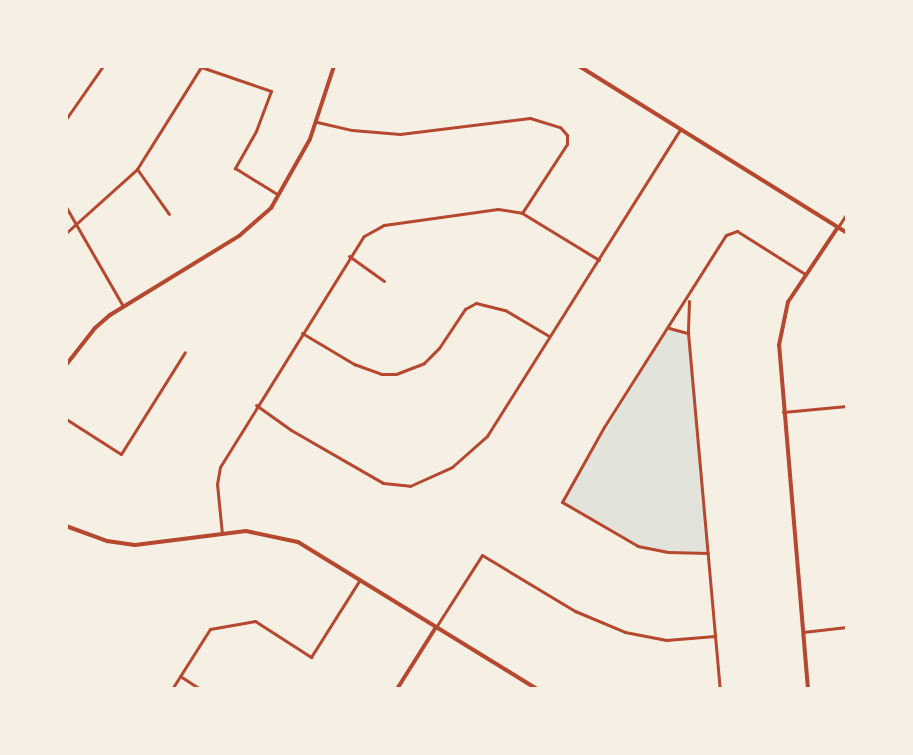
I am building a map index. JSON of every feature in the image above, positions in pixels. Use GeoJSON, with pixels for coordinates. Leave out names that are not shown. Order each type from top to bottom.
{"type":"FeatureCollection","features":[{"type":"Feature","properties":{"kind":"street"},"geometry":{"type":"LineString","coordinates":[[66,119],[103,66]]}},
{"type":"Feature","properties":{"kind":"street"},"geometry":{"type":"LineString","coordinates":[[66,365],[95,328],[123,306],[249,230],[279,196],[303,154],[334,66]]}},
{"type":"Feature","properties":{"kind":"street"},"geometry":{"type":"LineString","coordinates":[[579,66],[847,233]]}},
{"type":"Feature","properties":{"kind":"street"},"geometry":{"type":"LineString","coordinates":[[66,233],[137,169],[201,67],[271,91],[256,131],[235,168],[279,196]]}},
{"type":"Feature","properties":{"kind":"street"},"geometry":{"type":"LineString","coordinates":[[317,121],[352,130],[400,134],[530,118],[560,127],[567,135],[567,144],[522,213]]}},
{"type":"Feature","properties":{"kind":"street"},"geometry":{"type":"LineString","coordinates":[[256,405],[291,430],[383,483],[410,486],[452,467],[487,436],[681,128]]}},
{"type":"Feature","properties":{"kind":"street"},"geometry":{"type":"LineString","coordinates":[[137,169],[169,214]]}},
{"type":"Feature","properties":{"kind":"street"},"geometry":{"type":"LineString","coordinates":[[66,207],[123,306]]}},
{"type":"Feature","properties":{"kind":"street"},"geometry":{"type":"LineString","coordinates":[[222,534],[217,484],[220,467],[364,236],[384,225],[498,209],[522,213],[599,260]]}},
{"type":"Feature","properties":{"kind":"street"},"geometry":{"type":"LineString","coordinates":[[808,689],[779,345],[782,322],[805,274],[847,213]]}},
{"type":"Feature","properties":{"kind":"street"},"geometry":{"type":"LineString","coordinates":[[708,553],[668,552],[638,546],[562,502],[604,427],[726,235],[737,231],[805,274]]}},
{"type":"Feature","properties":{"kind":"street"},"geometry":{"type":"LineString","coordinates":[[349,256],[384,281]]}},
{"type":"Feature","properties":{"kind":"street"},"geometry":{"type":"LineString","coordinates":[[689,297],[688,333],[720,689]]}},
{"type":"Feature","properties":{"kind":"street"},"geometry":{"type":"LineString","coordinates":[[302,333],[354,364],[381,374],[396,374],[424,363],[439,348],[465,309],[476,303],[505,310],[550,337]]}},
{"type":"Feature","properties":{"kind":"street"},"geometry":{"type":"LineString","coordinates":[[669,328],[688,333]]}},
{"type":"Feature","properties":{"kind":"street"},"geometry":{"type":"LineString","coordinates":[[66,419],[121,454],[185,352]]}},
{"type":"Feature","properties":{"kind":"street"},"geometry":{"type":"LineString","coordinates":[[783,412],[847,406]]}},
{"type":"Feature","properties":{"kind":"street"},"geometry":{"type":"LineString","coordinates":[[66,526],[107,541],[135,545],[246,531],[298,542],[537,689]]}},
{"type":"Feature","properties":{"kind":"street"},"geometry":{"type":"LineString","coordinates":[[397,689],[482,555],[575,611],[625,632],[666,640],[715,636]]}},
{"type":"Feature","properties":{"kind":"street"},"geometry":{"type":"LineString","coordinates":[[172,689],[210,629],[255,621],[311,657],[360,580]]}},
{"type":"Feature","properties":{"kind":"street"},"geometry":{"type":"LineString","coordinates":[[803,632],[847,627]]}},
{"type":"Feature","properties":{"kind":"street"},"geometry":{"type":"LineString","coordinates":[[180,676],[200,689]]}},
{"type":"Feature","properties":{"kind":"shaded area"},"geometry":{"type":"Polygon","coordinates":[[[669,328],[688,333],[708,553],[668,552],[638,546],[562,502],[669,328]]]}}]}
